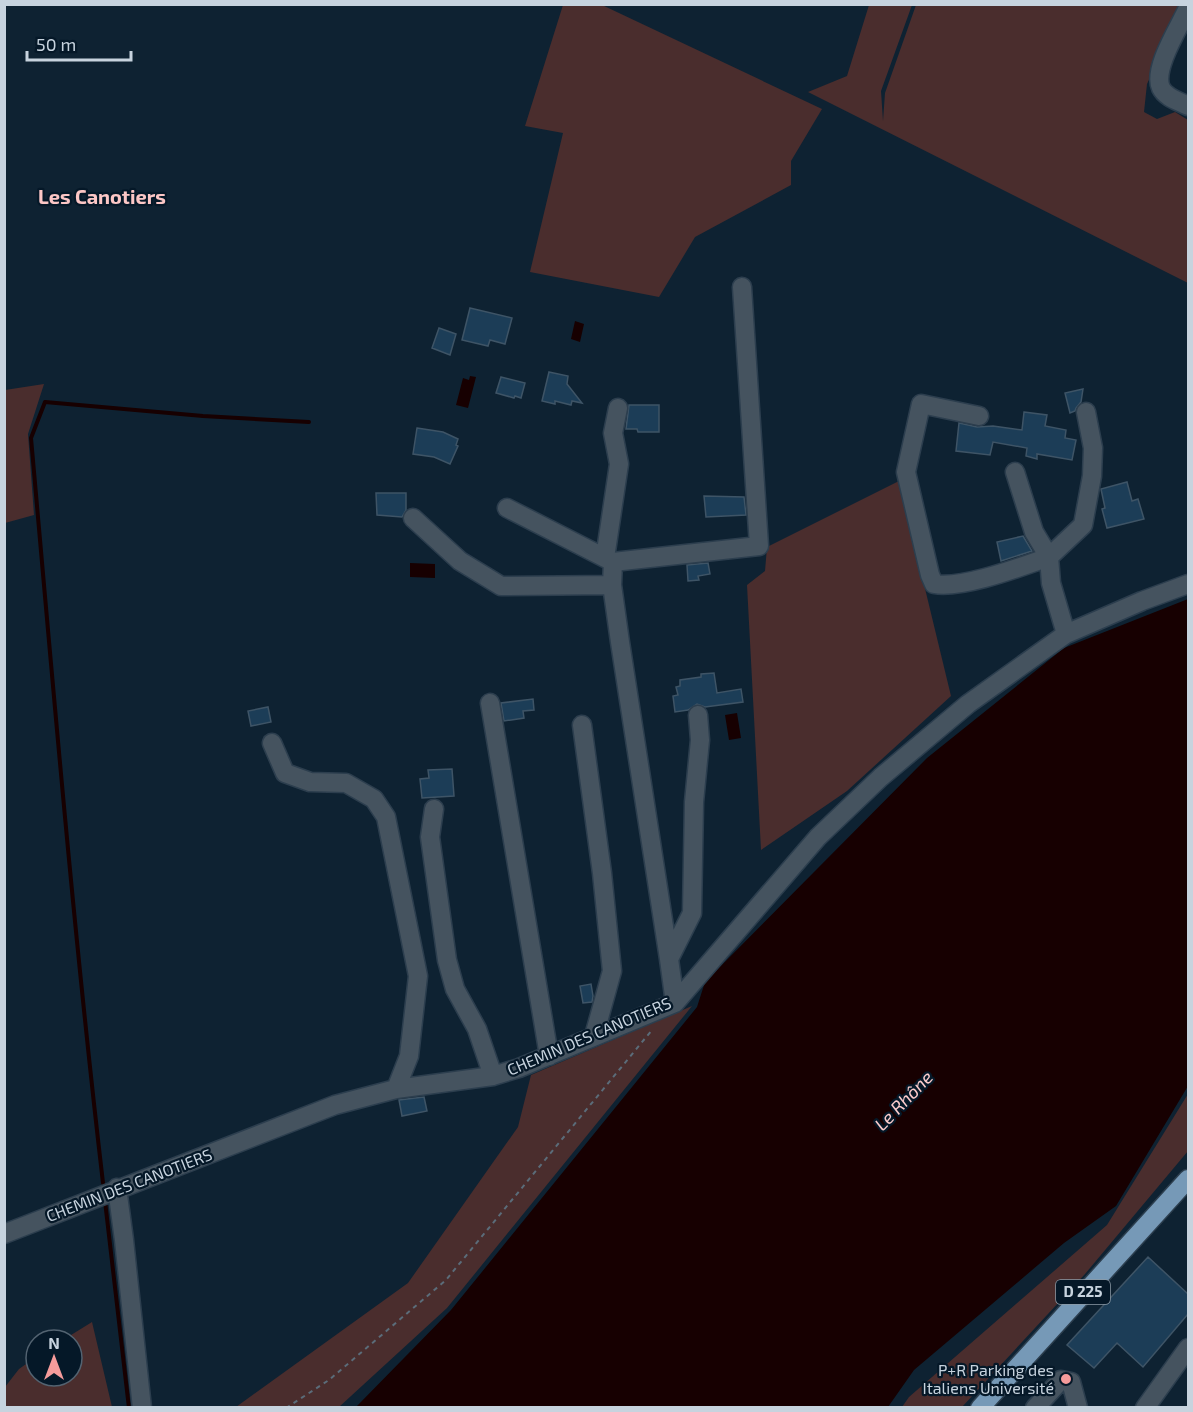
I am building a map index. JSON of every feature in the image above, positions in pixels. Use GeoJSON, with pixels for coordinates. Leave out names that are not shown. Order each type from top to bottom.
{"type":"FeatureCollection","features":[{"type":"Feature","properties":{"kind":"highway","name":"D 225"},"geometry":{"type":"LineString","coordinates":[[980,1407],[1188,1179]]}},
{"type":"Feature","properties":{"kind":"street"},"geometry":{"type":"LineString","coordinates":[[1188,8],[1158,76],[1161,88],[1168,96],[1188,106]]}},
{"type":"Feature","properties":{"kind":"street"},"geometry":{"type":"LineString","coordinates":[[507,508],[609,560],[759,546],[741,287]]}},
{"type":"Feature","properties":{"kind":"street"},"geometry":{"type":"LineString","coordinates":[[979,416],[921,404],[906,472],[934,584],[944,586],[996,575],[1049,557],[1083,525],[1092,476],[1093,448],[1086,412]]}},
{"type":"Feature","properties":{"kind":"street"},"geometry":{"type":"LineString","coordinates":[[618,408],[613,433],[619,464],[609,560],[675,1003]]}},
{"type":"Feature","properties":{"kind":"street"},"geometry":{"type":"LineString","coordinates":[[1015,472],[1034,532],[1049,557],[1052,583],[1066,634]]}},
{"type":"Feature","properties":{"kind":"street"},"geometry":{"type":"LineString","coordinates":[[413,518],[460,561],[501,586],[612,585]]}},
{"type":"Feature","properties":{"kind":"street","name":"CHEMIN DES CANOTIERS"},"geometry":{"type":"LineString","coordinates":[[4,1234],[117,1188],[335,1105],[396,1089],[493,1076],[549,1056],[675,1003],[818,837],[881,777],[968,704],[1066,634],[1188,584]]}},
{"type":"Feature","properties":{"kind":"street"},"geometry":{"type":"LineString","coordinates":[[490,703],[549,1056]]}},
{"type":"Feature","properties":{"kind":"street"},"geometry":{"type":"LineString","coordinates":[[669,959],[692,913],[694,802],[700,740],[698,715]]}},
{"type":"Feature","properties":{"kind":"street"},"geometry":{"type":"LineString","coordinates":[[582,725],[602,873],[612,971],[594,1036]]}},
{"type":"Feature","properties":{"kind":"street"},"geometry":{"type":"LineString","coordinates":[[272,743],[285,773],[310,782],[346,783],[374,799],[386,817],[418,976],[409,1056],[396,1089]]}},
{"type":"Feature","properties":{"kind":"street"},"geometry":{"type":"LineString","coordinates":[[434,809],[430,837],[447,960],[455,989],[477,1029],[493,1076]]}},
{"type":"Feature","properties":{"kind":"street"},"geometry":{"type":"LineString","coordinates":[[117,1188],[142,1407]]}},
{"type":"Feature","properties":{"kind":"street"},"geometry":{"type":"LineString","coordinates":[[1145,1407],[1188,1348]]}},
{"type":"Feature","properties":{"kind":"street"},"geometry":{"type":"LineString","coordinates":[[1035,1407],[1061,1380],[1071,1382],[1078,1407]]}},
{"type":"Feature","properties":{"kind":"path"},"geometry":{"type":"LineString","coordinates":[[286,1407],[329,1380],[446,1280],[652,1031]]}},
{"type":"Feature","properties":{"kind":"shaded area"},"geometry":{"type":"Polygon","coordinates":[[[563,5],[602,5],[822,109],[791,161],[791,185],[695,237],[659,297],[530,272],[563,133],[525,126],[563,5]]]}},
{"type":"Feature","properties":{"kind":"shaded area"},"geometry":{"type":"Polygon","coordinates":[[[869,5],[912,5],[881,91],[883,121],[885,93],[916,5],[1184,5],[1147,84],[1144,112],[1157,119],[1175,112],[1188,120],[1188,283],[808,92],[847,76],[869,5]]]}},
{"type":"Feature","properties":{"kind":"shaded area"},"geometry":{"type":"Polygon","coordinates":[[[44,384],[28,434],[34,515],[5,523],[5,390],[44,384]]]}},
{"type":"Feature","properties":{"kind":"shaded area"},"geometry":{"type":"Polygon","coordinates":[[[899,481],[951,696],[847,791],[761,850],[747,585],[765,571],[767,547],[899,481]]]}},
{"type":"Feature","properties":{"kind":"shaded area"},"geometry":{"type":"Polygon","coordinates":[[[692,1006],[447,1308],[339,1407],[236,1407],[408,1283],[518,1127],[531,1075],[692,1006]]]}},
{"type":"Feature","properties":{"kind":"shaded area"},"geometry":{"type":"Polygon","coordinates":[[[1188,1094],[1188,1151],[1085,1274],[962,1407],[902,1407],[909,1397],[1107,1225],[1188,1094]]]}},
{"type":"Feature","properties":{"kind":"shaded area"},"geometry":{"type":"Polygon","coordinates":[[[92,1322],[112,1407],[5,1407],[5,1387],[24,1365],[24,1388],[84,1388],[82,1328],[92,1322]]]}},
{"type":"Feature","properties":{"kind":"water"},"geometry":{"type":"Polygon","coordinates":[[[575,321],[584,324],[580,342],[571,339],[575,321]]]}},
{"type":"Feature","properties":{"kind":"water"},"geometry":{"type":"Polygon","coordinates":[[[470,376],[476,377],[468,408],[456,405],[463,378],[469,380],[470,376]]]}},
{"type":"Feature","properties":{"kind":"water"},"geometry":{"type":"Polygon","coordinates":[[[410,563],[435,564],[435,578],[410,577],[410,563]]]}},
{"type":"Feature","properties":{"kind":"water","name":"Le Rhône"},"geometry":{"type":"Polygon","coordinates":[[[1188,599],[1188,1086],[1116,1206],[1064,1243],[914,1370],[888,1407],[356,1407],[451,1310],[697,1007],[705,982],[927,758],[1064,648],[1188,599]]]}},
{"type":"Feature","properties":{"kind":"water"},"geometry":{"type":"Polygon","coordinates":[[[737,713],[741,738],[729,740],[725,715],[737,713]]]}},
{"type":"Feature","properties":{"kind":"building"},"geometry":{"type":"Polygon","coordinates":[[[470,308],[512,318],[505,344],[490,340],[488,346],[462,340],[470,308]]]}},
{"type":"Feature","properties":{"kind":"building"},"geometry":{"type":"Polygon","coordinates":[[[439,328],[456,334],[450,355],[432,348],[439,328]]]}},
{"type":"Feature","properties":{"kind":"building"},"geometry":{"type":"Polygon","coordinates":[[[549,372],[568,376],[567,384],[582,403],[572,401],[571,405],[542,401],[549,372]]]}},
{"type":"Feature","properties":{"kind":"building"},"geometry":{"type":"Polygon","coordinates":[[[501,377],[525,383],[521,398],[496,393],[501,377]]]}},
{"type":"Feature","properties":{"kind":"building"},"geometry":{"type":"Polygon","coordinates":[[[1083,389],[1081,402],[1075,411],[1070,413],[1065,393],[1083,389]]]}},
{"type":"Feature","properties":{"kind":"building"},"geometry":{"type":"Polygon","coordinates":[[[629,405],[659,405],[659,432],[638,432],[637,429],[626,429],[629,405]]]}},
{"type":"Feature","properties":{"kind":"building"},"geometry":{"type":"Polygon","coordinates":[[[1024,412],[1047,415],[1045,426],[1066,430],[1065,438],[1076,440],[1072,460],[1037,454],[1037,459],[1026,456],[1027,448],[993,442],[990,455],[956,451],[959,423],[977,427],[993,426],[1022,430],[1024,412]]]}},
{"type":"Feature","properties":{"kind":"building"},"geometry":{"type":"Polygon","coordinates":[[[417,428],[443,432],[458,439],[456,445],[458,446],[450,464],[434,457],[413,454],[417,428]]]}},
{"type":"Feature","properties":{"kind":"building"},"geometry":{"type":"Polygon","coordinates":[[[1127,482],[1132,501],[1138,499],[1144,519],[1107,528],[1102,509],[1105,508],[1101,489],[1127,482]]]}},
{"type":"Feature","properties":{"kind":"building"},"geometry":{"type":"Polygon","coordinates":[[[376,493],[406,493],[406,510],[402,517],[377,515],[376,493]]]}},
{"type":"Feature","properties":{"kind":"building"},"geometry":{"type":"Polygon","coordinates":[[[704,496],[744,497],[746,515],[706,517],[704,496]]]}},
{"type":"Feature","properties":{"kind":"building"},"geometry":{"type":"Polygon","coordinates":[[[1023,536],[1032,551],[1001,561],[997,542],[1023,536]]]}},
{"type":"Feature","properties":{"kind":"building"},"geometry":{"type":"Polygon","coordinates":[[[708,563],[710,574],[698,576],[699,580],[688,581],[687,565],[708,563]]]}},
{"type":"Feature","properties":{"kind":"building"},"geometry":{"type":"Polygon","coordinates":[[[714,673],[717,693],[741,689],[743,702],[705,707],[697,704],[688,710],[675,712],[673,696],[678,695],[676,687],[680,686],[680,680],[714,673]]]}},
{"type":"Feature","properties":{"kind":"building"},"geometry":{"type":"Polygon","coordinates":[[[533,699],[534,710],[523,711],[524,718],[504,721],[501,703],[533,699]]]}},
{"type":"Feature","properties":{"kind":"building"},"geometry":{"type":"Polygon","coordinates":[[[268,707],[271,722],[251,726],[248,711],[268,707]]]}},
{"type":"Feature","properties":{"kind":"building"},"geometry":{"type":"Polygon","coordinates":[[[452,769],[454,796],[422,798],[420,779],[429,778],[428,770],[452,769]]]}},
{"type":"Feature","properties":{"kind":"building"},"geometry":{"type":"Polygon","coordinates":[[[591,984],[592,1002],[583,1003],[580,986],[591,984]]]}},
{"type":"Feature","properties":{"kind":"building"},"geometry":{"type":"Polygon","coordinates":[[[424,1097],[427,1111],[402,1116],[399,1100],[424,1097]]]}},
{"type":"Feature","properties":{"kind":"building"},"geometry":{"type":"Polygon","coordinates":[[[1148,1257],[1188,1294],[1188,1314],[1143,1367],[1117,1343],[1094,1368],[1067,1345],[1148,1257]]]}},
{"type":"Feature","properties":{"kind":"waterway"},"geometry":{"type":"LineString","coordinates":[[103,1183],[73,904],[31,438],[45,402],[203,416],[309,422]]}},
{"type":"Feature","properties":{"kind":"waterway"},"geometry":{"type":"LineString","coordinates":[[105,1201],[129,1408]]}},
{"type":"Feature","properties":{"kind":"place","name":"P+R Parking des Italiens Université"},"geometry":{"type":"Point","coordinates":[1066,1379]}},
{"type":"Feature","properties":{"kind":"district","name":"Les Canotiers"},"geometry":{"type":"Point","coordinates":[102,197]}}]}
